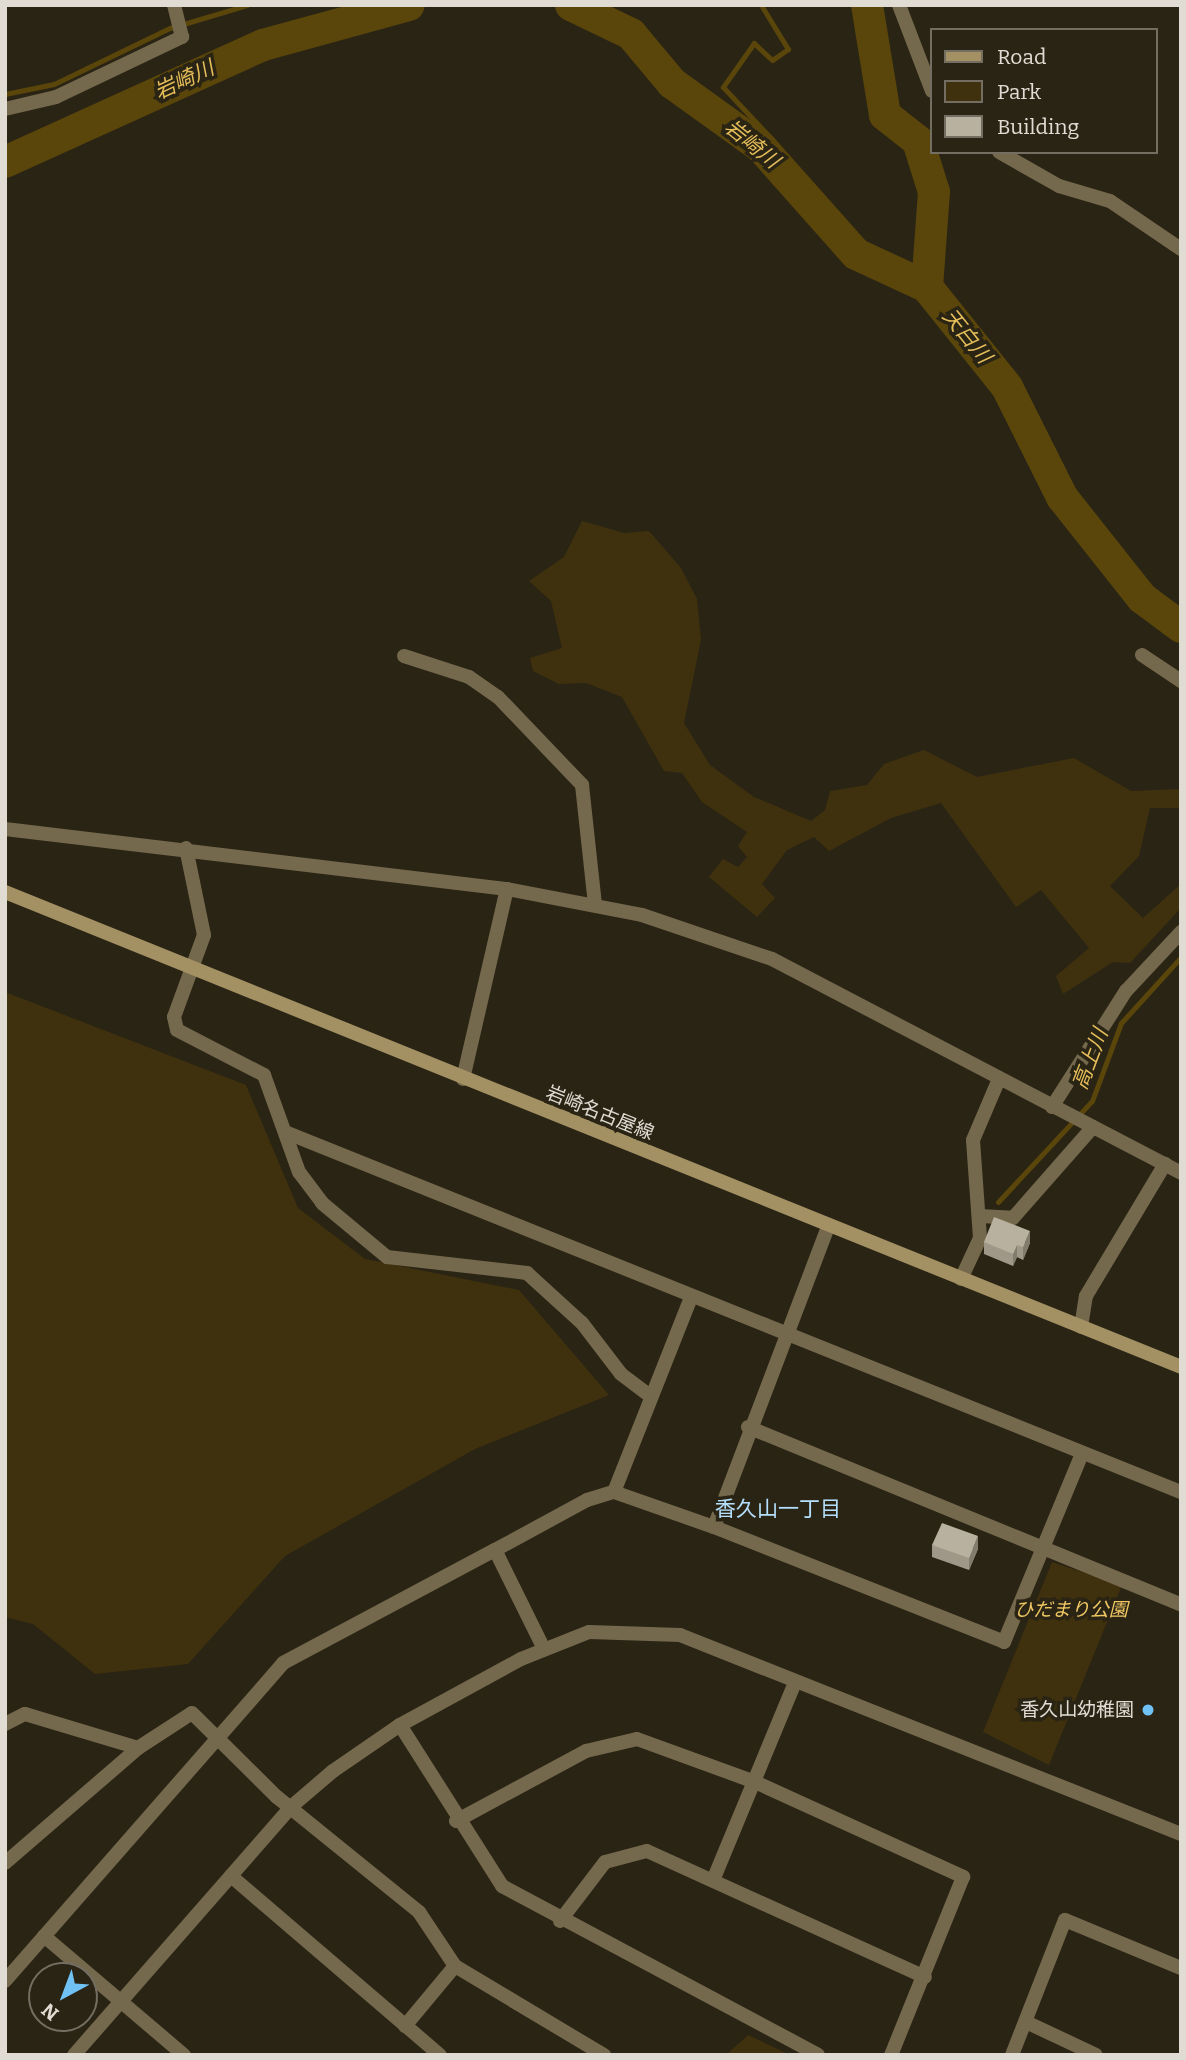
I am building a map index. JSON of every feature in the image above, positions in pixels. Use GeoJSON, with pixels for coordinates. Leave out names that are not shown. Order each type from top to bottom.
{"type":"FeatureCollection","features":[{"type":"Feature","properties":{"kind":"main road","name":"岩崎名古屋線"},"geometry":{"type":"LineString","coordinates":[[5,892],[1181,1367]]}},
{"type":"Feature","properties":{"kind":"street"},"geometry":{"type":"LineString","coordinates":[[5,109],[56,97],[181,37],[174,5]]}},
{"type":"Feature","properties":{"kind":"street"},"geometry":{"type":"LineString","coordinates":[[899,5],[930,86]]}},
{"type":"Feature","properties":{"kind":"street"},"geometry":{"type":"LineString","coordinates":[[1002,154],[1048,182],[1110,201],[1181,249]]}},
{"type":"Feature","properties":{"kind":"street"},"geometry":{"type":"LineString","coordinates":[[1142,655],[1181,681]]}},
{"type":"Feature","properties":{"kind":"street"},"geometry":{"type":"LineString","coordinates":[[404,656],[469,677],[498,697],[582,785],[595,904]]}},
{"type":"Feature","properties":{"kind":"street"},"geometry":{"type":"LineString","coordinates":[[5,829],[186,848],[595,904],[772,959],[1181,1173]]}},
{"type":"Feature","properties":{"kind":"street"},"geometry":{"type":"LineString","coordinates":[[186,848],[203,928],[194,968],[174,1017],[177,1030],[259,1070],[299,1172],[370,1247],[387,1256],[527,1273],[582,1323],[621,1374],[651,1397]]}},
{"type":"Feature","properties":{"kind":"street"},"geometry":{"type":"LineString","coordinates":[[463,1079],[508,890]]}},
{"type":"Feature","properties":{"kind":"street"},"geometry":{"type":"LineString","coordinates":[[1052,1107],[1126,991],[1181,932]]}},
{"type":"Feature","properties":{"kind":"street"},"geometry":{"type":"LineString","coordinates":[[961,1279],[980,1238],[973,1140],[999,1079]]}},
{"type":"Feature","properties":{"kind":"street"},"geometry":{"type":"LineString","coordinates":[[979,1216],[1013,1218],[1081,1122]]}},
{"type":"Feature","properties":{"kind":"street"},"geometry":{"type":"LineString","coordinates":[[285,1132],[691,1298],[786,1332],[1181,1492]]}},
{"type":"Feature","properties":{"kind":"street"},"geometry":{"type":"LineString","coordinates":[[1081,1327],[1086,1296],[1165,1164]]}},
{"type":"Feature","properties":{"kind":"street"},"geometry":{"type":"LineString","coordinates":[[714,1527],[748,1427],[829,1225]]}},
{"type":"Feature","properties":{"kind":"street"},"geometry":{"type":"LineString","coordinates":[[614,1492],[691,1298]]}},
{"type":"Feature","properties":{"kind":"street"},"geometry":{"type":"LineString","coordinates":[[748,1427],[1181,1605]]}},
{"type":"Feature","properties":{"kind":"street"},"geometry":{"type":"LineString","coordinates":[[5,1981],[219,1741],[283,1663],[587,1500],[614,1492],[714,1527],[1004,1642],[1082,1454]]}},
{"type":"Feature","properties":{"kind":"street"},"geometry":{"type":"LineString","coordinates":[[495,1550],[543,1647]]}},
{"type":"Feature","properties":{"kind":"street"},"geometry":{"type":"LineString","coordinates":[[74,2055],[292,1806],[400,1725],[543,1647],[615,1629],[663,1632],[1181,1834]]}},
{"type":"Feature","properties":{"kind":"street"},"geometry":{"type":"LineString","coordinates":[[714,1878],[795,1682]]}},
{"type":"Feature","properties":{"kind":"street"},"geometry":{"type":"LineString","coordinates":[[5,1863],[138,1748],[182,1714],[192,1713],[219,1741],[292,1806],[419,1912],[455,1966],[604,2055]]}},
{"type":"Feature","properties":{"kind":"street"},"geometry":{"type":"LineString","coordinates":[[5,1724],[25,1714],[138,1748]]}},
{"type":"Feature","properties":{"kind":"street"},"geometry":{"type":"LineString","coordinates":[[400,1725],[493,1878],[559,1921],[818,2055]]}},
{"type":"Feature","properties":{"kind":"street"},"geometry":{"type":"LineString","coordinates":[[456,1821],[586,1751],[624,1740],[661,1745],[755,1782],[963,1877],[925,1977],[891,2055]]}},
{"type":"Feature","properties":{"kind":"street"},"geometry":{"type":"LineString","coordinates":[[559,1921],[613,1856],[647,1851],[714,1878],[925,1977]]}},
{"type":"Feature","properties":{"kind":"street"},"geometry":{"type":"LineString","coordinates":[[231,1876],[440,2055]]}},
{"type":"Feature","properties":{"kind":"street"},"geometry":{"type":"LineString","coordinates":[[1012,2055],[1068,1919],[1181,1968]]}},
{"type":"Feature","properties":{"kind":"street"},"geometry":{"type":"LineString","coordinates":[[44,1936],[184,2055]]}},
{"type":"Feature","properties":{"kind":"street"},"geometry":{"type":"LineString","coordinates":[[405,2026],[455,1966]]}},
{"type":"Feature","properties":{"kind":"street"},"geometry":{"type":"LineString","coordinates":[[1026,2022],[1096,2055]]}},
{"type":"Feature","properties":{"kind":"green space"},"geometry":{"type":"Polygon","coordinates":[[[582,521],[624,533],[649,531],[681,568],[697,599],[701,640],[684,723],[710,765],[754,797],[811,821],[825,810],[830,791],[867,785],[884,764],[924,750],[977,777],[1074,758],[1131,791],[1181,789],[1181,808],[1150,808],[1139,856],[1110,886],[1143,918],[1181,884],[1181,908],[1130,963],[1113,962],[1063,994],[1056,976],[1089,948],[1041,890],[1016,907],[941,803],[891,818],[829,851],[814,837],[787,850],[762,884],[775,898],[757,917],[709,877],[723,859],[738,867],[747,857],[738,846],[747,832],[702,802],[682,773],[664,771],[622,697],[586,683],[559,684],[533,671],[530,658],[562,648],[551,601],[529,581],[564,557],[582,521]]]}},
{"type":"Feature","properties":{"kind":"green space"},"geometry":{"type":"Polygon","coordinates":[[[5,992],[246,1085],[298,1208],[365,1259],[519,1290],[609,1395],[475,1449],[285,1556],[188,1664],[95,1674],[33,1624],[5,1617],[5,992]]]}},
{"type":"Feature","properties":{"kind":"green space","name":"ひだまり公園"},"geometry":{"type":"Polygon","coordinates":[[[1052,1562],[1122,1585],[1049,1765],[983,1732],[1052,1562]]]}},
{"type":"Feature","properties":{"kind":"green space"},"geometry":{"type":"Polygon","coordinates":[[[748,2035],[790,2055],[726,2055],[748,2035]]]}},
{"type":"Feature","properties":{"kind":"building"},"geometry":{"type":"Polygon","coordinates":[[[994,1217],[1030,1231],[1023,1247],[1017,1245],[1013,1254],[984,1242],[994,1217]]]}},
{"type":"Feature","properties":{"kind":"building"},"geometry":{"type":"Polygon","coordinates":[[[942,1523],[978,1536],[969,1558],[932,1545],[942,1523]]]}},
{"type":"Feature","properties":{"kind":"waterway"},"geometry":{"type":"LineString","coordinates":[[5,94],[54,84],[170,28],[247,5]]}},
{"type":"Feature","properties":{"kind":"waterway","name":"岩崎川"},"geometry":{"type":"LineString","coordinates":[[5,162],[263,45],[409,5]]}},
{"type":"Feature","properties":{"kind":"waterway","name":"岩崎川"},"geometry":{"type":"LineString","coordinates":[[571,5],[631,34],[672,83],[761,147],[856,254],[927,287],[1007,387],[1062,497],[1142,598],[1181,627]]}},
{"type":"Feature","properties":{"kind":"waterway"},"geometry":{"type":"LineString","coordinates":[[761,5],[788,49],[772,60],[754,43],[723,87],[767,134],[761,147]]}},
{"type":"Feature","properties":{"kind":"waterway","name":"天白川"},"geometry":{"type":"LineString","coordinates":[[867,5],[885,115],[918,141],[934,192],[927,287]]}},
{"type":"Feature","properties":{"kind":"waterway","name":"高上川"},"geometry":{"type":"LineString","coordinates":[[998,1202],[1092,1101],[1121,1023],[1181,957]]}},
{"type":"Feature","properties":{"kind":"place","name":"香久山幼稚園"},"geometry":{"type":"Point","coordinates":[1148,1710]}},
{"type":"Feature","properties":{"kind":"district","name":"香久山一丁目"},"geometry":{"type":"Point","coordinates":[778,1509]}}]}
